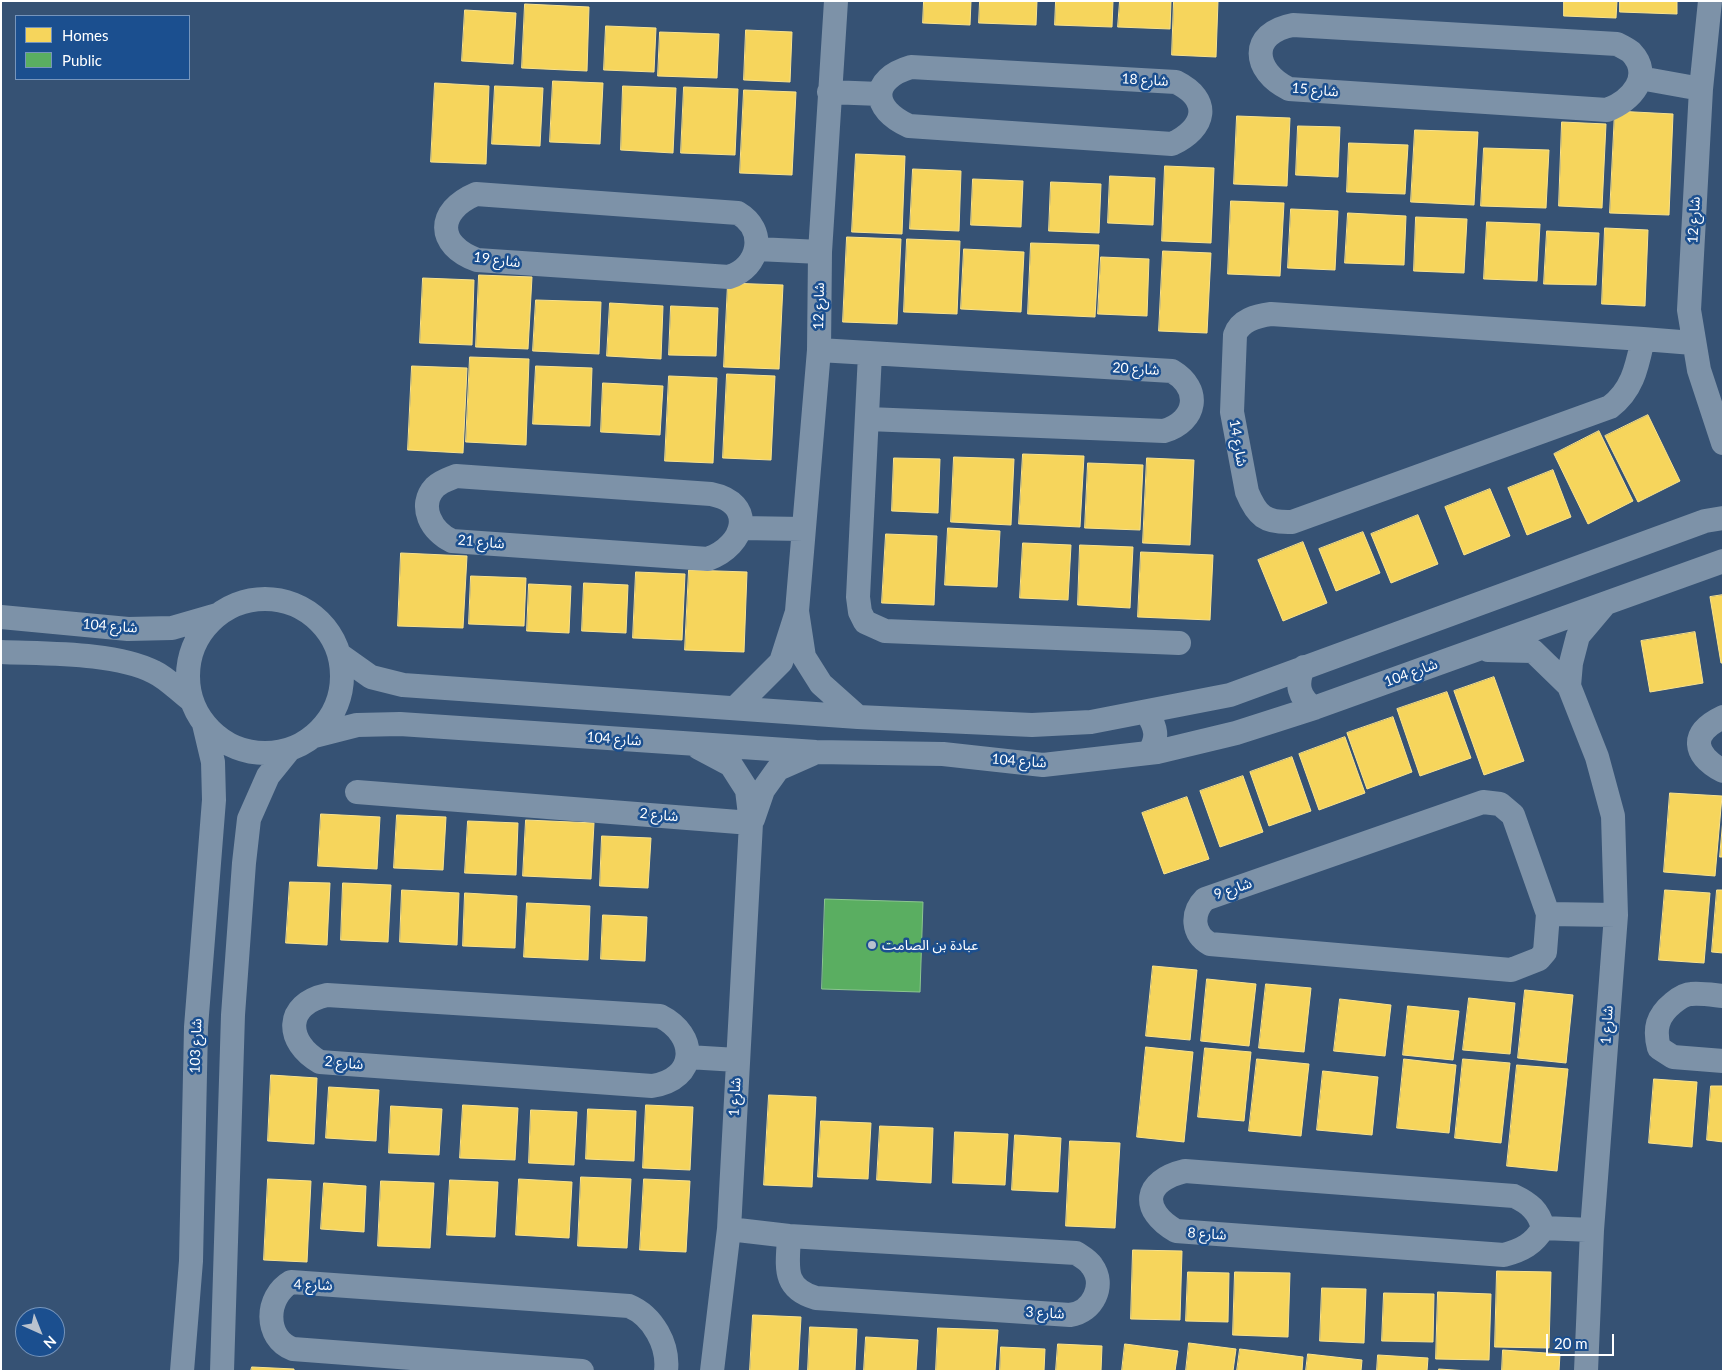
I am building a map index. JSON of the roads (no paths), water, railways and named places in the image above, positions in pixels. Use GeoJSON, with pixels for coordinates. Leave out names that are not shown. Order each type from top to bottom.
{"type":"FeatureCollection","features":[{"type":"Feature","properties":{"kind":"street","name":"شارع 12"},"geometry":{"type":"LineString","coordinates":[[836,1],[820,252],[818,350],[797,611],[804,657],[821,684],[858,718]]}},
{"type":"Feature","properties":{"kind":"street","name":"شارع 12"},"geometry":{"type":"LineString","coordinates":[[1710,1],[1701,90],[1689,310],[1699,370],[1716,398],[1722,437]]}},
{"type":"Feature","properties":{"kind":"street","name":"شارع 15"},"geometry":{"type":"LineString","coordinates":[[1293,25],[1617,44],[1630,52],[1638,64],[1640,78],[1629,99],[1621,105],[1607,110],[1289,89],[1276,83],[1267,75],[1262,66],[1261,51],[1266,40],[1274,31],[1293,25]]}},
{"type":"Feature","properties":{"kind":"street","name":"شارع 18"},"geometry":{"type":"LineString","coordinates":[[911,67],[1176,82],[1195,95],[1201,112],[1199,122],[1193,130],[1185,138],[1172,144],[909,126],[888,114],[882,107],[880,94],[883,86],[894,74],[911,67]]}},
{"type":"Feature","properties":{"kind":"street"},"geometry":{"type":"LineString","coordinates":[[1640,78],[1701,90]]}},
{"type":"Feature","properties":{"kind":"street"},"geometry":{"type":"LineString","coordinates":[[829,92],[880,94]]}},
{"type":"Feature","properties":{"kind":"street","name":"شارع 19"},"geometry":{"type":"LineString","coordinates":[[476,194],[738,213],[753,226],[758,249],[742,272],[729,277],[477,260],[466,256],[450,243],[446,227],[447,217],[453,207],[463,199],[476,194]]}},
{"type":"Feature","properties":{"kind":"street"},"geometry":{"type":"LineString","coordinates":[[758,249],[820,252]]}},
{"type":"Feature","properties":{"kind":"street","name":"شارع 14"},"geometry":{"type":"LineString","coordinates":[[1643,339],[1634,376],[1622,397],[1610,407],[1292,522],[1270,521],[1263,517],[1252,504],[1247,492],[1232,412],[1235,335],[1241,326],[1259,316],[1270,314],[1643,339],[1693,343]]}},
{"type":"Feature","properties":{"kind":"street","name":"شارع 20"},"geometry":{"type":"LineString","coordinates":[[818,350],[1172,371],[1184,378],[1189,386],[1192,403],[1182,422],[1164,431],[868,419]]}},
{"type":"Feature","properties":{"kind":"street"},"geometry":{"type":"LineString","coordinates":[[870,354],[858,597],[860,612],[865,622],[886,631],[1180,643]]}},
{"type":"Feature","properties":{"kind":"street","name":"شارع 21"},"geometry":{"type":"LineString","coordinates":[[456,476],[724,496],[738,510],[741,528],[729,549],[708,559],[452,540],[441,536],[435,530],[427,508],[429,497],[435,487],[456,476]]}},
{"type":"Feature","properties":{"kind":"street"},"geometry":{"type":"LineString","coordinates":[[340,655],[371,677],[403,684],[858,718],[1032,724],[1091,722],[1230,694],[1304,668],[1714,520],[1723,498]]}},
{"type":"Feature","properties":{"kind":"street"},"geometry":{"type":"LineString","coordinates":[[741,528],[803,529]]}},
{"type":"Feature","properties":{"kind":"street","name":"شارع 104"},"geometry":{"type":"LineString","coordinates":[[314,736],[357,726],[400,724],[816,752],[943,754],[1043,765],[1149,752],[1236,733],[1314,708],[1723,561]]}},
{"type":"Feature","properties":{"kind":"street"},"geometry":{"type":"LineString","coordinates":[[222,1371],[232,1015],[249,819],[268,776],[289,750],[314,736],[334,713],[343,684],[340,655],[322,622],[290,602],[252,599],[217,615],[197,639],[188,669],[191,700],[204,724],[227,744],[257,753],[289,750]]}},
{"type":"Feature","properties":{"kind":"street","name":"شارع 1"},"geometry":{"type":"LineString","coordinates":[[1569,686],[1571,663],[1578,636],[1607,602]]}},
{"type":"Feature","properties":{"kind":"street","name":"شارع 12"},"geometry":{"type":"LineString","coordinates":[[734,708],[781,662],[797,611]]}},
{"type":"Feature","properties":{"kind":"street","name":"شارع 104"},"geometry":{"type":"LineString","coordinates":[[1,617],[128,629],[172,628],[217,615]]}},
{"type":"Feature","properties":{"kind":"street","name":"شارع 1"},"geometry":{"type":"LineString","coordinates":[[1475,649],[1533,651],[1569,686],[1597,757],[1613,816],[1616,915],[1592,1230],[1586,1371]]}},
{"type":"Feature","properties":{"kind":"street"},"geometry":{"type":"LineString","coordinates":[[1,652],[78,656],[127,663],[154,672],[191,700]]}},
{"type":"Feature","properties":{"kind":"street"},"geometry":{"type":"LineString","coordinates":[[1304,668],[1301,674],[1299,689],[1307,703],[1314,708]]}},
{"type":"Feature","properties":{"kind":"street"},"geometry":{"type":"LineString","coordinates":[[1147,712],[1156,731],[1154,745],[1149,752]]}},
{"type":"Feature","properties":{"kind":"street"},"geometry":{"type":"LineString","coordinates":[[1723,717],[1702,733],[1699,744],[1701,754],[1711,765],[1723,772]]}},
{"type":"Feature","properties":{"kind":"street","name":"شارع 103"},"geometry":{"type":"LineString","coordinates":[[182,1371],[191,1261],[196,1017],[213,807],[213,762],[204,724]]}},
{"type":"Feature","properties":{"kind":"street","name":"شارع 1"},"geometry":{"type":"LineString","coordinates":[[693,745],[731,765],[747,790],[751,823],[729,1228],[712,1371]]}},
{"type":"Feature","properties":{"kind":"street","name":"شارع 1"},"geometry":{"type":"LineString","coordinates":[[751,823],[763,790],[778,769],[816,752]]}},
{"type":"Feature","properties":{"kind":"street","name":"شارع 2"},"geometry":{"type":"LineString","coordinates":[[356,792],[751,823]]}},
{"type":"Feature","properties":{"kind":"street","name":"شارع 9"},"geometry":{"type":"LineString","coordinates":[[1483,802],[1500,804],[1513,815],[1548,914],[1545,952],[1539,960],[1511,970],[1210,944],[1199,934],[1195,919],[1199,905],[1205,899],[1483,802]]}},
{"type":"Feature","properties":{"kind":"street"},"geometry":{"type":"LineString","coordinates":[[1548,914],[1616,915]]}},
{"type":"Feature","properties":{"kind":"street"},"geometry":{"type":"LineString","coordinates":[[1723,996],[1689,994],[1676,1001],[1663,1012],[1657,1023],[1656,1036],[1660,1048],[1673,1057],[1723,1060]]}},
{"type":"Feature","properties":{"kind":"street","name":"شارع 2"},"geometry":{"type":"LineString","coordinates":[[327,995],[660,1016],[670,1021],[686,1038],[688,1057],[680,1074],[672,1080],[663,1084],[642,1085],[320,1062],[304,1051],[293,1030],[296,1014],[302,1007],[310,1001],[327,995]]}},
{"type":"Feature","properties":{"kind":"street"},"geometry":{"type":"LineString","coordinates":[[688,1057],[737,1060]]}},
{"type":"Feature","properties":{"kind":"street","name":"شارع 8"},"geometry":{"type":"LineString","coordinates":[[1185,1171],[1514,1196],[1533,1209],[1540,1217],[1543,1228],[1537,1240],[1524,1248],[1504,1255],[1176,1231],[1155,1216],[1151,1196],[1156,1186],[1170,1174],[1185,1171]]}},
{"type":"Feature","properties":{"kind":"street","name":"شارع 3"},"geometry":{"type":"LineString","coordinates":[[729,1228],[789,1236],[1076,1253],[1091,1264],[1098,1286],[1091,1304],[1084,1310],[1070,1315],[816,1298],[798,1291],[787,1274],[789,1236]]}},
{"type":"Feature","properties":{"kind":"street"},"geometry":{"type":"LineString","coordinates":[[1543,1228],[1592,1230]]}},
{"type":"Feature","properties":{"kind":"street","name":"شارع 4"},"geometry":{"type":"LineString","coordinates":[[582,1371],[293,1349],[277,1339],[271,1320],[275,1300],[284,1287],[291,1282],[629,1306],[647,1318],[660,1336],[670,1370]]}},
{"type":"Feature","properties":{"kind":"place","name":"عبادة بن الصامت"},"geometry":{"type":"Point","coordinates":[872,945]}}]}
